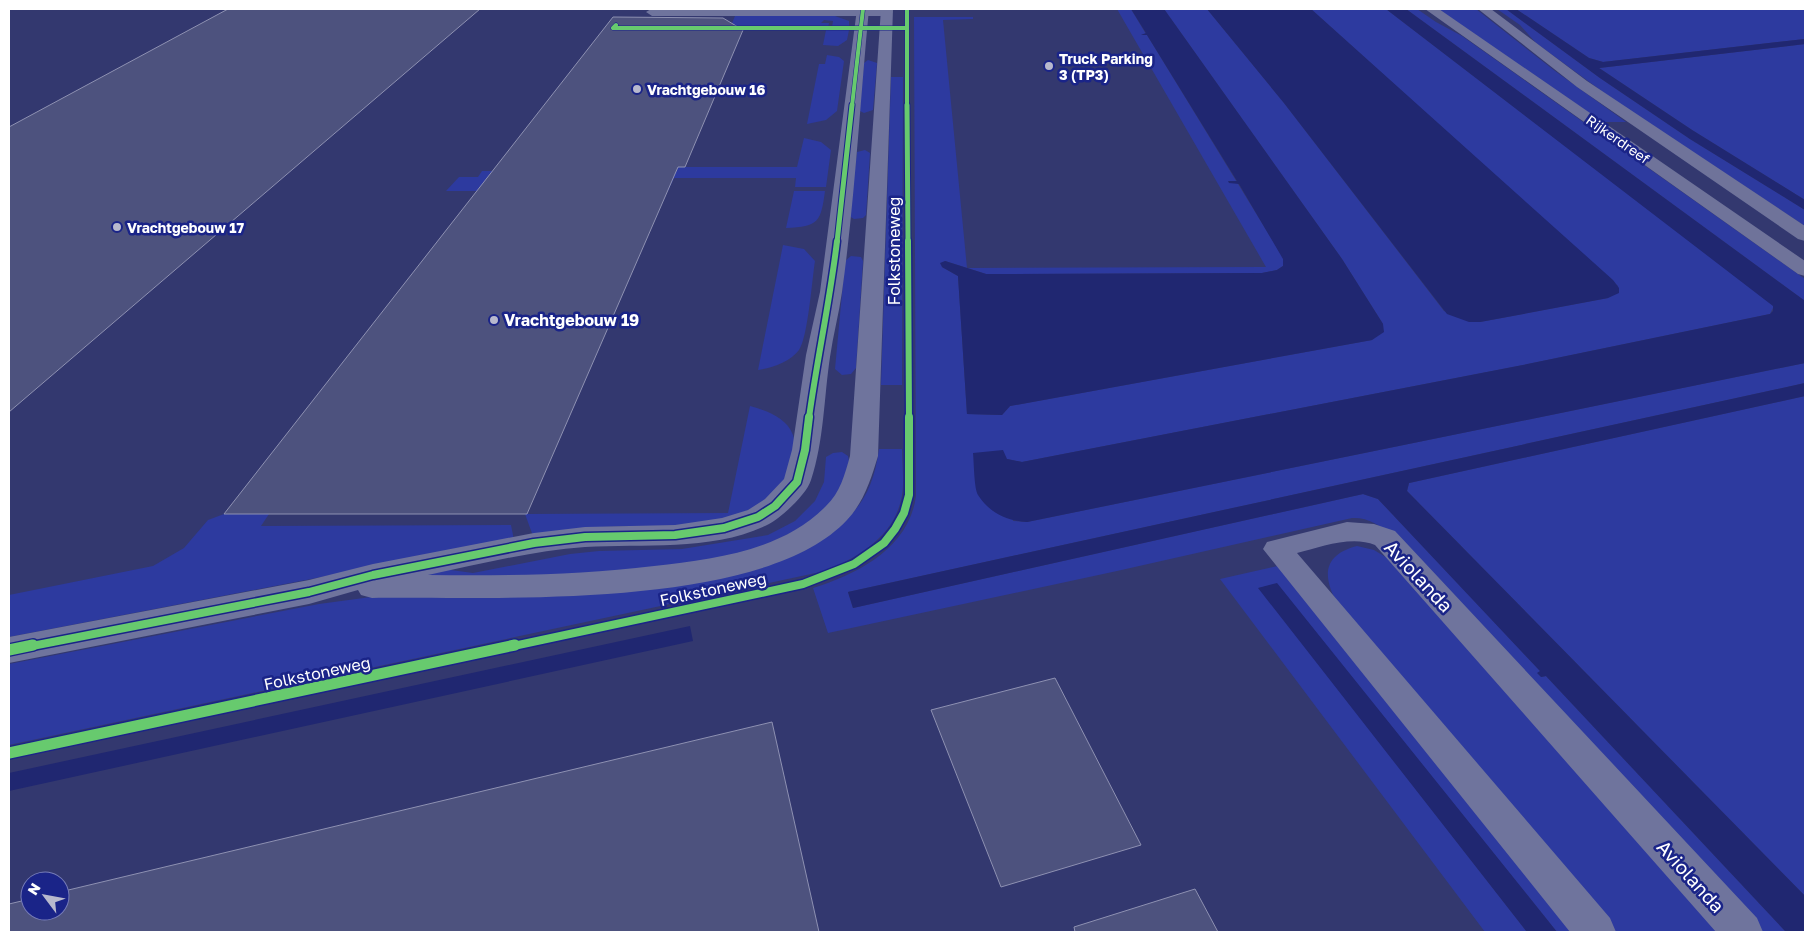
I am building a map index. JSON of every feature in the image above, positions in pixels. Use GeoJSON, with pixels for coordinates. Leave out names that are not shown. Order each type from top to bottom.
{"type":"FeatureCollection","features":[{"type":"Feature","properties":{"kind":"highway","name":"Rijkerdreef"},"geometry":{"type":"LineString","coordinates":[[1431,9],[1805,270]]}},
{"type":"Feature","properties":{"kind":"highway","name":"Rijkerdreef"},"geometry":{"type":"LineString","coordinates":[[1484,9],[1582,84],[1805,235]]}},
{"type":"Feature","properties":{"kind":"street"},"geometry":{"type":"LineString","coordinates":[[652,12],[875,10]]}},
{"type":"Feature","properties":{"kind":"street","name":"Folkstoneweg"},"geometry":{"type":"LineString","coordinates":[[309,592],[398,586],[578,586],[726,567],[767,556],[791,545],[820,527],[842,507],[856,487],[864,456],[875,10]]}},
{"type":"Feature","properties":{"kind":"street","name":"Folkstoneweg"},"geometry":{"type":"LineString","coordinates":[[9,650],[309,592],[373,574],[534,543],[585,537],[675,535],[724,528],[758,517],[784,499],[801,474],[818,355],[831,292],[875,10]]}},
{"type":"Feature","properties":{"kind":"street","name":"Aviolanda"},"geometry":{"type":"LineString","coordinates":[[1596,932],[1277,548],[1354,531],[1374,532],[1385,538],[1743,932]]}},
{"type":"Feature","properties":{"kind":"shaded area"},"geometry":{"type":"Polygon","coordinates":[[[1117,9],[1131,9],[1146,34],[1141,35],[1147,35],[1284,259],[1283,266],[1277,270],[1262,273],[986,274],[967,268],[1266,267],[1117,9]]]}},
{"type":"Feature","properties":{"kind":"shaded area"},"geometry":{"type":"Polygon","coordinates":[[[1131,9],[1164,9],[1342,259],[1383,324],[1384,332],[1372,340],[1010,406],[1002,415],[967,414],[958,276],[942,267],[940,263],[945,261],[986,274],[1262,273],[1277,270],[1283,266],[1283,259],[1239,184],[1229,183],[1228,181],[1237,181],[1147,35],[1141,35],[1146,33],[1131,9]]]}},
{"type":"Feature","properties":{"kind":"shaded area"},"geometry":{"type":"Polygon","coordinates":[[[1164,9],[1207,9],[1284,103],[1444,311],[1474,322],[1480,322],[1608,298],[1618,286],[1311,9],[1386,9],[1774,306],[1770,314],[1523,365],[1022,462],[1007,459],[1013,521],[1027,522],[1805,363],[1805,383],[848,592],[853,608],[1363,494],[1378,499],[1541,672],[1541,677],[1546,676],[1786,932],[1756,932],[1391,535],[1368,520],[1352,518],[828,633],[813,588],[847,575],[879,556],[903,530],[911,514],[916,496],[914,17],[973,17],[973,19],[943,20],[967,268],[945,261],[942,267],[958,276],[967,414],[1002,415],[1010,406],[1372,340],[1383,324],[1342,259],[1164,9]]]}},
{"type":"Feature","properties":{"kind":"shaded area"},"geometry":{"type":"Polygon","coordinates":[[[1207,9],[1311,9],[1613,280],[1619,288],[1619,293],[1608,298],[1480,322],[1469,322],[1447,314],[1284,103],[1207,9]]]}},
{"type":"Feature","properties":{"kind":"shaded area"},"geometry":{"type":"Polygon","coordinates":[[[1386,9],[1406,9],[1805,301],[1805,363],[1027,522],[1006,518],[993,511],[978,495],[973,453],[1003,450],[1007,459],[1022,462],[1523,365],[1770,314],[1773,311],[1773,306],[1386,9]]]}},
{"type":"Feature","properties":{"kind":"shaded area"},"geometry":{"type":"Polygon","coordinates":[[[1406,9],[1417,9],[1462,36],[1805,279],[1805,301],[1406,9]]]}},
{"type":"Feature","properties":{"kind":"shaded area"},"geometry":{"type":"Polygon","coordinates":[[[1438,9],[1476,9],[1555,71],[1626,122],[1602,122],[1438,9]]]}},
{"type":"Feature","properties":{"kind":"shaded area"},"geometry":{"type":"Polygon","coordinates":[[[1497,9],[1506,9],[1600,78],[1690,139],[1805,210],[1805,226],[1618,103],[1536,43],[1520,25],[1497,9]]]}},
{"type":"Feature","properties":{"kind":"shaded area"},"geometry":{"type":"Polygon","coordinates":[[[1506,9],[1516,9],[1589,58],[1603,62],[1805,39],[1805,44],[1599,68],[1692,130],[1805,200],[1805,210],[1690,139],[1600,78],[1506,9]]]}},
{"type":"Feature","properties":{"kind":"shaded area"},"geometry":{"type":"Polygon","coordinates":[[[1516,9],[1805,9],[1805,39],[1603,62],[1589,58],[1516,9]]]}},
{"type":"Feature","properties":{"kind":"shaded area"},"geometry":{"type":"Polygon","coordinates":[[[753,14],[835,16],[849,21],[849,27],[832,27],[833,21],[824,20],[821,23],[829,23],[828,28],[730,28],[735,16],[753,14]]]}},
{"type":"Feature","properties":{"kind":"shaded area"},"geometry":{"type":"Polygon","coordinates":[[[826,30],[849,30],[847,40],[838,46],[823,45],[826,30]]]}},
{"type":"Feature","properties":{"kind":"shaded area"},"geometry":{"type":"Polygon","coordinates":[[[1805,44],[1805,200],[1692,130],[1599,68],[1805,44]]]}},
{"type":"Feature","properties":{"kind":"shaded area"},"geometry":{"type":"Polygon","coordinates":[[[827,55],[839,57],[844,61],[837,111],[826,120],[807,124],[819,64],[825,64],[827,55]]]}},
{"type":"Feature","properties":{"kind":"shaded area"},"geometry":{"type":"Polygon","coordinates":[[[868,60],[877,63],[873,110],[864,113],[860,111],[860,106],[864,63],[868,60]]]}},
{"type":"Feature","properties":{"kind":"shaded area"},"geometry":{"type":"Polygon","coordinates":[[[891,77],[903,77],[902,385],[881,385],[891,77]]]}},
{"type":"Feature","properties":{"kind":"shaded area"},"geometry":{"type":"Polygon","coordinates":[[[804,138],[821,142],[831,150],[826,187],[795,187],[796,178],[674,178],[668,191],[446,191],[459,177],[478,177],[482,171],[676,171],[678,167],[797,167],[804,138]]]}},
{"type":"Feature","properties":{"kind":"shaded area"},"geometry":{"type":"Polygon","coordinates":[[[865,150],[870,153],[866,215],[863,218],[854,219],[849,216],[857,152],[865,150]]]}},
{"type":"Feature","properties":{"kind":"shaded area"},"geometry":{"type":"Polygon","coordinates":[[[794,191],[825,191],[822,209],[820,216],[812,224],[786,228],[794,191]]]}},
{"type":"Feature","properties":{"kind":"shaded area"},"geometry":{"type":"Polygon","coordinates":[[[783,245],[804,249],[815,261],[805,333],[799,350],[791,358],[775,366],[758,370],[783,245]]]}},
{"type":"Feature","properties":{"kind":"shaded area"},"geometry":{"type":"Polygon","coordinates":[[[851,256],[861,257],[863,261],[856,368],[851,374],[842,375],[835,369],[845,261],[851,256]]]}},
{"type":"Feature","properties":{"kind":"shaded area"},"geometry":{"type":"Polygon","coordinates":[[[1805,383],[1805,396],[1409,483],[1407,491],[1805,896],[1805,932],[1786,932],[1546,676],[1541,677],[1537,673],[1540,671],[1378,499],[1363,494],[853,608],[848,592],[1805,383]]]}},
{"type":"Feature","properties":{"kind":"shaded area"},"geometry":{"type":"Polygon","coordinates":[[[1805,396],[1805,896],[1407,491],[1409,483],[1805,396]]]}},
{"type":"Feature","properties":{"kind":"shaded area"},"geometry":{"type":"Polygon","coordinates":[[[750,406],[781,419],[790,429],[794,441],[791,465],[786,478],[761,502],[742,513],[696,524],[576,529],[533,536],[525,514],[728,513],[750,406]]]}},
{"type":"Feature","properties":{"kind":"shaded area"},"geometry":{"type":"Polygon","coordinates":[[[879,449],[902,449],[903,488],[897,513],[882,535],[861,553],[825,571],[9,745],[9,664],[319,604],[371,597],[563,594],[812,545],[839,526],[866,495],[876,467],[879,449]]]}},
{"type":"Feature","properties":{"kind":"shaded area"},"geometry":{"type":"Polygon","coordinates":[[[842,452],[848,456],[849,461],[843,483],[832,501],[809,524],[748,554],[606,577],[415,579],[436,568],[473,573],[570,554],[599,551],[682,549],[768,535],[795,521],[815,501],[824,482],[826,457],[833,453],[842,452]]]}},
{"type":"Feature","properties":{"kind":"shaded area"},"geometry":{"type":"Polygon","coordinates":[[[224,514],[269,514],[261,526],[511,525],[514,540],[9,637],[9,595],[153,566],[184,548],[208,520],[224,514]]]}},
{"type":"Feature","properties":{"kind":"shaded area"},"geometry":{"type":"Polygon","coordinates":[[[1357,546],[1374,550],[1399,565],[1729,932],[1610,932],[1356,631],[1341,609],[1329,584],[1328,572],[1331,562],[1341,553],[1357,546]]]}},
{"type":"Feature","properties":{"kind":"shaded area"},"geometry":{"type":"Polygon","coordinates":[[[1282,565],[1583,932],[1557,932],[1277,584],[1259,588],[1527,932],[1485,932],[1220,579],[1282,565]]]}},
{"type":"Feature","properties":{"kind":"shaded area"},"geometry":{"type":"Polygon","coordinates":[[[1277,583],[1557,932],[1527,932],[1258,588],[1277,583]]]}},
{"type":"Feature","properties":{"kind":"shaded area"},"geometry":{"type":"Polygon","coordinates":[[[690,626],[693,641],[9,791],[9,773],[690,626]]]}},
{"type":"Feature","properties":{"kind":"building","name":"Vrachtgebouw 17"},"geometry":{"type":"Polygon","coordinates":[[[228,9],[480,9],[9,412],[9,127],[228,9]]]}},
{"type":"Feature","properties":{"kind":"building","name":"Vrachtgebouw 19"},"geometry":{"type":"Polygon","coordinates":[[[613,17],[723,18],[743,30],[685,167],[678,167],[527,514],[224,514],[613,17]]]}},
{"type":"Feature","properties":{"kind":"building"},"geometry":{"type":"Polygon","coordinates":[[[1055,678],[1141,845],[1001,887],[931,710],[1055,678]]]}},
{"type":"Feature","properties":{"kind":"building"},"geometry":{"type":"Polygon","coordinates":[[[772,722],[819,932],[9,932],[9,904],[20,901],[20,921],[70,921],[70,890],[772,722]]]}},
{"type":"Feature","properties":{"kind":"building"},"geometry":{"type":"Polygon","coordinates":[[[1195,889],[1218,932],[1075,932],[1074,927],[1195,889]]]}},
{"type":"Feature","properties":{"kind":"cycle path"},"geometry":{"type":"LineString","coordinates":[[9,650],[309,592],[373,575],[534,543],[585,537],[675,535],[724,528],[758,517],[775,506],[797,482],[805,450],[818,355],[831,292],[863,9]]}},
{"type":"Feature","properties":{"kind":"cycle path"},"geometry":{"type":"LineString","coordinates":[[9,753],[803,584],[838,572],[854,564],[884,543],[904,513],[909,495],[907,9]]}},
{"type":"Feature","properties":{"kind":"cycle path"},"geometry":{"type":"LineString","coordinates":[[616,25],[613,28],[907,28]]}},
{"type":"Feature","properties":{"kind":"place","name":"Truck Parking 3 (TP3)"},"geometry":{"type":"Point","coordinates":[1049,66]}},
{"type":"Feature","properties":{"kind":"place","name":"Vrachtgebouw 16"},"geometry":{"type":"Point","coordinates":[637,89]}},
{"type":"Feature","properties":{"kind":"place","name":"Vrachtgebouw 17"},"geometry":{"type":"Point","coordinates":[117,227]}},
{"type":"Feature","properties":{"kind":"place","name":"Vrachtgebouw 19"},"geometry":{"type":"Point","coordinates":[494,320]}}]}
